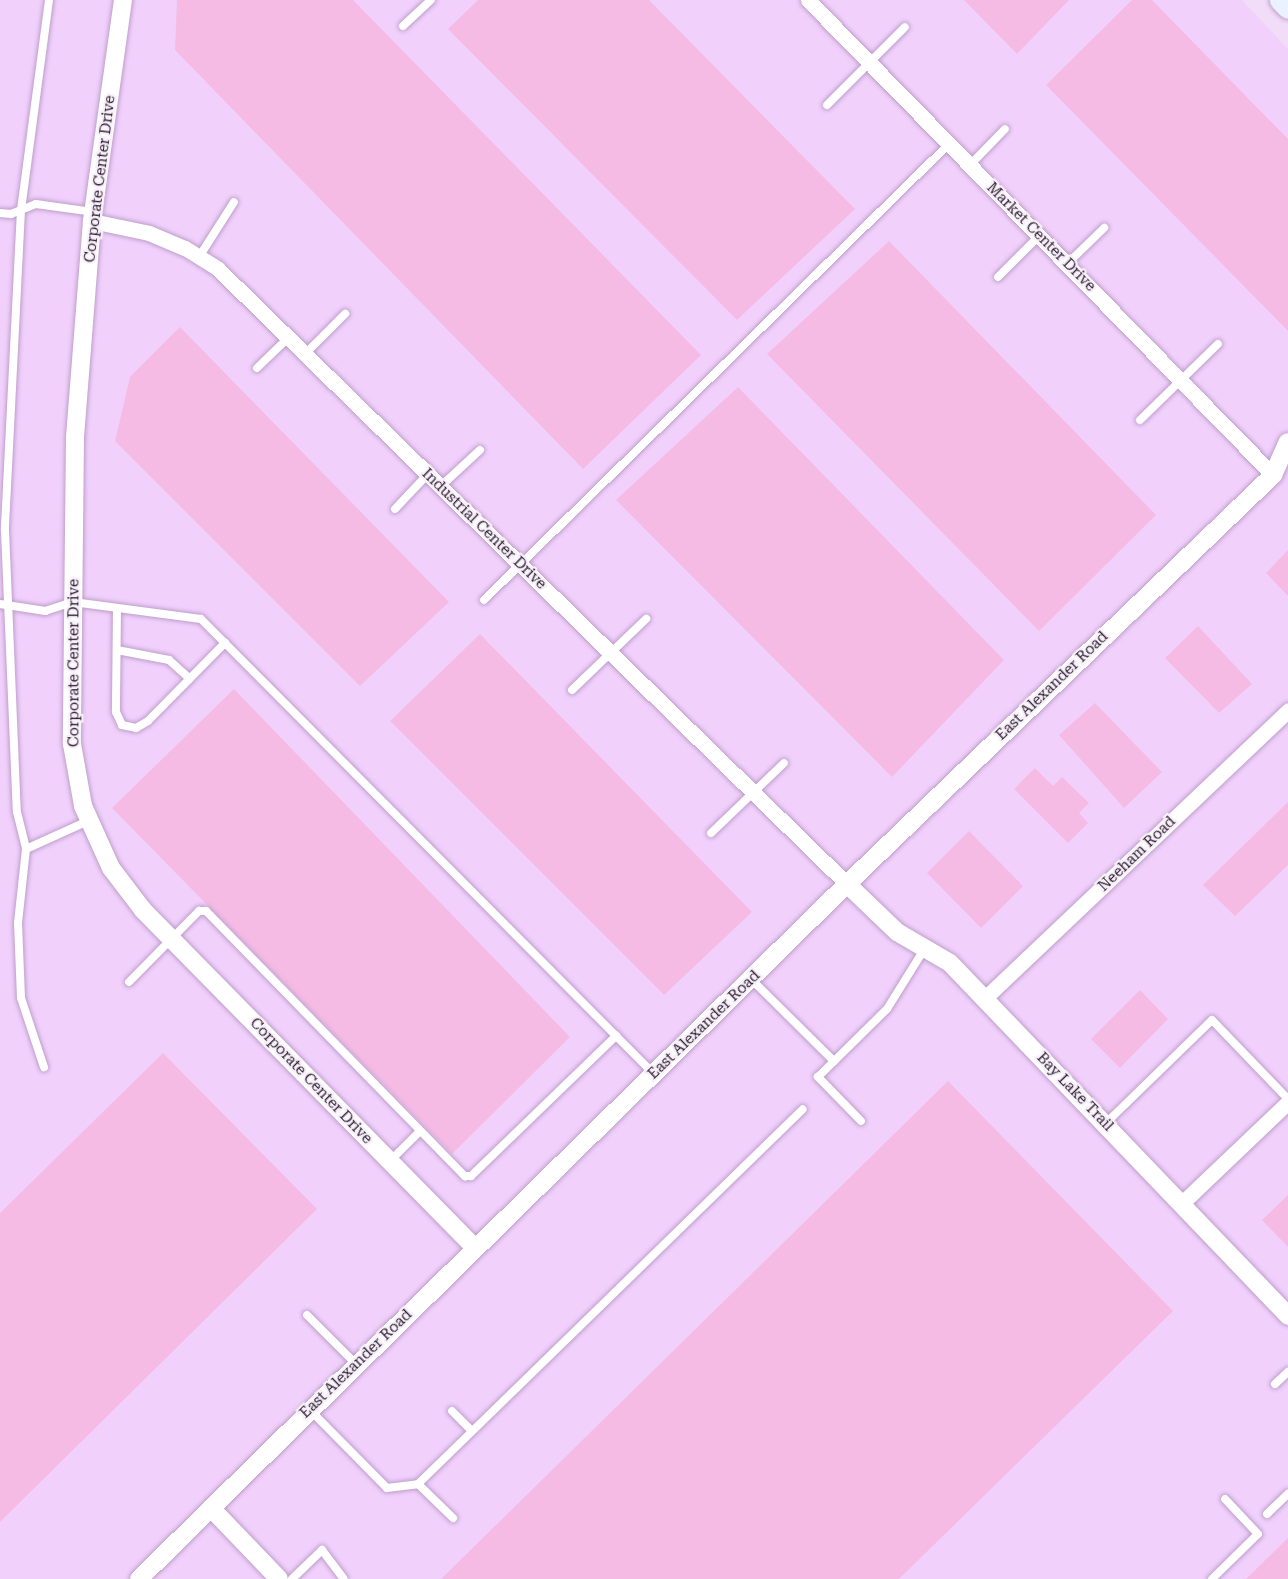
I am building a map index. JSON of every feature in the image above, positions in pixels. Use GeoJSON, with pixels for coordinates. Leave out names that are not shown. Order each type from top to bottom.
{"type":"FeatureCollection","features":[{"type":"Feature","properties":{"kind":"main road"},"geometry":{"type":"LineString","coordinates":[[1281,0],[1288,8]]}},
{"type":"Feature","properties":{"kind":"street","name":"Corporate Center Drive"},"geometry":{"type":"LineString","coordinates":[[123,0],[93,216],[75,436],[72,744],[90,820],[111,867],[143,910],[475,1248]]}},
{"type":"Feature","properties":{"kind":"street","name":"Market Center Drive"},"geometry":{"type":"LineString","coordinates":[[808,0],[1181,379],[1280,472]]}},
{"type":"Feature","properties":{"kind":"street","name":"Industrial Center Drive"},"geometry":{"type":"LineString","coordinates":[[93,216],[150,233],[218,269],[848,884]]}},
{"type":"Feature","properties":{"kind":"street","name":"East Alexander Road"},"geometry":{"type":"LineString","coordinates":[[140,1579],[310,1409],[848,884],[1280,472],[1288,442]]}},
{"type":"Feature","properties":{"kind":"street","name":"Neeham Road"},"geometry":{"type":"LineString","coordinates":[[986,998],[1288,710]]}},
{"type":"Feature","properties":{"kind":"street","name":"Bay Lake Trail"},"geometry":{"type":"LineString","coordinates":[[848,884],[897,932],[950,963],[986,998],[1288,1316]]}},
{"type":"Feature","properties":{"kind":"street"},"geometry":{"type":"LineString","coordinates":[[1181,1204],[1288,1100]]}},
{"type":"Feature","properties":{"kind":"street"},"geometry":{"type":"LineString","coordinates":[[211,1508],[279,1579]]}},
{"type":"Feature","properties":{"kind":"lane"},"geometry":{"type":"LineString","coordinates":[[44,1067],[21,998],[18,923],[26,849],[17,812],[5,530],[21,210],[49,0]]}},
{"type":"Feature","properties":{"kind":"lane"},"geometry":{"type":"LineString","coordinates":[[403,26],[430,0]]}},
{"type":"Feature","properties":{"kind":"lane"},"geometry":{"type":"LineString","coordinates":[[827,105],[905,27]]}},
{"type":"Feature","properties":{"kind":"lane"},"geometry":{"type":"LineString","coordinates":[[970,165],[1005,129]]}},
{"type":"Feature","properties":{"kind":"lane"},"geometry":{"type":"LineString","coordinates":[[484,600],[949,144]]}},
{"type":"Feature","properties":{"kind":"lane"},"geometry":{"type":"LineString","coordinates":[[199,257],[234,202]]}},
{"type":"Feature","properties":{"kind":"lane"},"geometry":{"type":"LineString","coordinates":[[0,213],[21,210],[36,204],[93,216]]}},
{"type":"Feature","properties":{"kind":"lane"},"geometry":{"type":"LineString","coordinates":[[1067,264],[1104,228]]}},
{"type":"Feature","properties":{"kind":"lane"},"geometry":{"type":"LineString","coordinates":[[998,277],[1040,236]]}},
{"type":"Feature","properties":{"kind":"lane"},"geometry":{"type":"LineString","coordinates":[[305,354],[345,314]]}},
{"type":"Feature","properties":{"kind":"lane"},"geometry":{"type":"LineString","coordinates":[[258,368],[288,338]]}},
{"type":"Feature","properties":{"kind":"lane"},"geometry":{"type":"LineString","coordinates":[[1140,420],[1218,344]]}},
{"type":"Feature","properties":{"kind":"lane"},"geometry":{"type":"LineString","coordinates":[[441,486],[480,450]]}},
{"type":"Feature","properties":{"kind":"lane"},"geometry":{"type":"LineString","coordinates":[[394,508],[428,474]]}},
{"type":"Feature","properties":{"kind":"lane"},"geometry":{"type":"LineString","coordinates":[[0,604],[10,608],[45,611],[73,602],[201,619],[654,1074]]}},
{"type":"Feature","properties":{"kind":"lane"},"geometry":{"type":"LineString","coordinates":[[117,608],[116,712],[122,725],[136,728],[148,721],[225,643]]}},
{"type":"Feature","properties":{"kind":"lane"},"geometry":{"type":"LineString","coordinates":[[572,690],[646,620]]}},
{"type":"Feature","properties":{"kind":"lane"},"geometry":{"type":"LineString","coordinates":[[117,650],[169,660],[190,679]]}},
{"type":"Feature","properties":{"kind":"lane"},"geometry":{"type":"LineString","coordinates":[[711,833],[784,763]]}},
{"type":"Feature","properties":{"kind":"lane"},"geometry":{"type":"LineString","coordinates":[[26,849],[90,820]]}},
{"type":"Feature","properties":{"kind":"lane"},"geometry":{"type":"LineString","coordinates":[[129,982],[199,911],[206,911],[465,1176],[471,1176],[616,1036]]}},
{"type":"Feature","properties":{"kind":"lane"},"geometry":{"type":"LineString","coordinates":[[861,1120],[818,1077],[887,1009],[925,948]]}},
{"type":"Feature","properties":{"kind":"lane"},"geometry":{"type":"LineString","coordinates":[[751,979],[834,1061]]}},
{"type":"Feature","properties":{"kind":"lane"},"geometry":{"type":"LineString","coordinates":[[1105,1124],[1212,1020],[1288,1100]]}},
{"type":"Feature","properties":{"kind":"lane"},"geometry":{"type":"LineString","coordinates":[[310,1409],[387,1488],[418,1484],[802,1109]]}},
{"type":"Feature","properties":{"kind":"lane"},"geometry":{"type":"LineString","coordinates":[[390,1161],[420,1131]]}},
{"type":"Feature","properties":{"kind":"lane"},"geometry":{"type":"LineString","coordinates":[[307,1315],[356,1364]]}},
{"type":"Feature","properties":{"kind":"lane"},"geometry":{"type":"LineString","coordinates":[[1275,1384],[1288,1372]]}},
{"type":"Feature","properties":{"kind":"lane"},"geometry":{"type":"LineString","coordinates":[[452,1411],[472,1431]]}},
{"type":"Feature","properties":{"kind":"lane"},"geometry":{"type":"LineString","coordinates":[[418,1484],[453,1518]]}},
{"type":"Feature","properties":{"kind":"lane"},"geometry":{"type":"LineString","coordinates":[[1267,1514],[1288,1494]]}},
{"type":"Feature","properties":{"kind":"lane"},"geometry":{"type":"LineString","coordinates":[[1212,1579],[1258,1534],[1225,1499]]}},
{"type":"Feature","properties":{"kind":"lane"},"geometry":{"type":"LineString","coordinates":[[292,1579],[322,1550],[344,1579]]}},
{"type":"Feature","properties":{"kind":"shaded area"},"geometry":{"type":"Polygon","coordinates":[[[0,0],[1242,0],[1288,49],[1288,1579],[0,1579],[0,0]]]}},
{"type":"Feature","properties":{"kind":"building"},"geometry":{"type":"Polygon","coordinates":[[[177,0],[353,0],[701,355],[583,469],[175,50],[177,0]]]}},
{"type":"Feature","properties":{"kind":"building"},"geometry":{"type":"Polygon","coordinates":[[[478,0],[649,0],[855,209],[737,320],[448,29],[478,0]]]}},
{"type":"Feature","properties":{"kind":"building"},"geometry":{"type":"Polygon","coordinates":[[[964,0],[1069,0],[1017,54],[964,0]]]}},
{"type":"Feature","properties":{"kind":"building"},"geometry":{"type":"Polygon","coordinates":[[[1132,0],[1152,0],[1288,139],[1288,331],[1046,85],[1132,0]]]}},
{"type":"Feature","properties":{"kind":"building"},"geometry":{"type":"Polygon","coordinates":[[[889,241],[1156,515],[1039,631],[767,354],[889,241]]]}},
{"type":"Feature","properties":{"kind":"building"},"geometry":{"type":"Polygon","coordinates":[[[180,327],[449,602],[360,686],[115,441],[130,377],[180,327]]]}},
{"type":"Feature","properties":{"kind":"building"},"geometry":{"type":"Polygon","coordinates":[[[738,387],[1004,660],[892,777],[616,500],[738,387]]]}},
{"type":"Feature","properties":{"kind":"building"},"geometry":{"type":"Polygon","coordinates":[[[1288,550],[1288,596],[1266,573],[1288,550]]]}},
{"type":"Feature","properties":{"kind":"building"},"geometry":{"type":"Polygon","coordinates":[[[1198,626],[1252,684],[1219,713],[1165,658],[1198,626]]]}},
{"type":"Feature","properties":{"kind":"building"},"geometry":{"type":"Polygon","coordinates":[[[480,634],[752,912],[664,995],[390,721],[480,634]]]}},
{"type":"Feature","properties":{"kind":"building"},"geometry":{"type":"Polygon","coordinates":[[[234,689],[570,1037],[452,1154],[112,808],[234,689]]]}},
{"type":"Feature","properties":{"kind":"building"},"geometry":{"type":"Polygon","coordinates":[[[1095,703],[1162,772],[1124,808],[1059,735],[1095,703]]]}},
{"type":"Feature","properties":{"kind":"building"},"geometry":{"type":"Polygon","coordinates":[[[1035,768],[1053,786],[1062,777],[1089,803],[1079,813],[1088,823],[1068,843],[1014,789],[1035,768]]]}},
{"type":"Feature","properties":{"kind":"building"},"geometry":{"type":"Polygon","coordinates":[[[1288,802],[1288,865],[1235,916],[1203,885],[1288,802]]]}},
{"type":"Feature","properties":{"kind":"building"},"geometry":{"type":"Polygon","coordinates":[[[969,831],[1023,886],[981,928],[927,873],[969,831]]]}},
{"type":"Feature","properties":{"kind":"building"},"geometry":{"type":"Polygon","coordinates":[[[1140,990],[1168,1019],[1120,1068],[1091,1039],[1140,990]]]}},
{"type":"Feature","properties":{"kind":"building"},"geometry":{"type":"Polygon","coordinates":[[[163,1053],[317,1209],[0,1522],[0,1213],[163,1053]]]}},
{"type":"Feature","properties":{"kind":"building"},"geometry":{"type":"Polygon","coordinates":[[[948,1081],[1173,1311],[899,1579],[441,1579],[948,1081]]]}},
{"type":"Feature","properties":{"kind":"building"},"geometry":{"type":"Polygon","coordinates":[[[1288,1195],[1288,1247],[1262,1220],[1288,1195]]]}},
{"type":"Feature","properties":{"kind":"building"},"geometry":{"type":"Polygon","coordinates":[[[1288,1538],[1288,1579],[1246,1579],[1288,1538]]]}}]}
